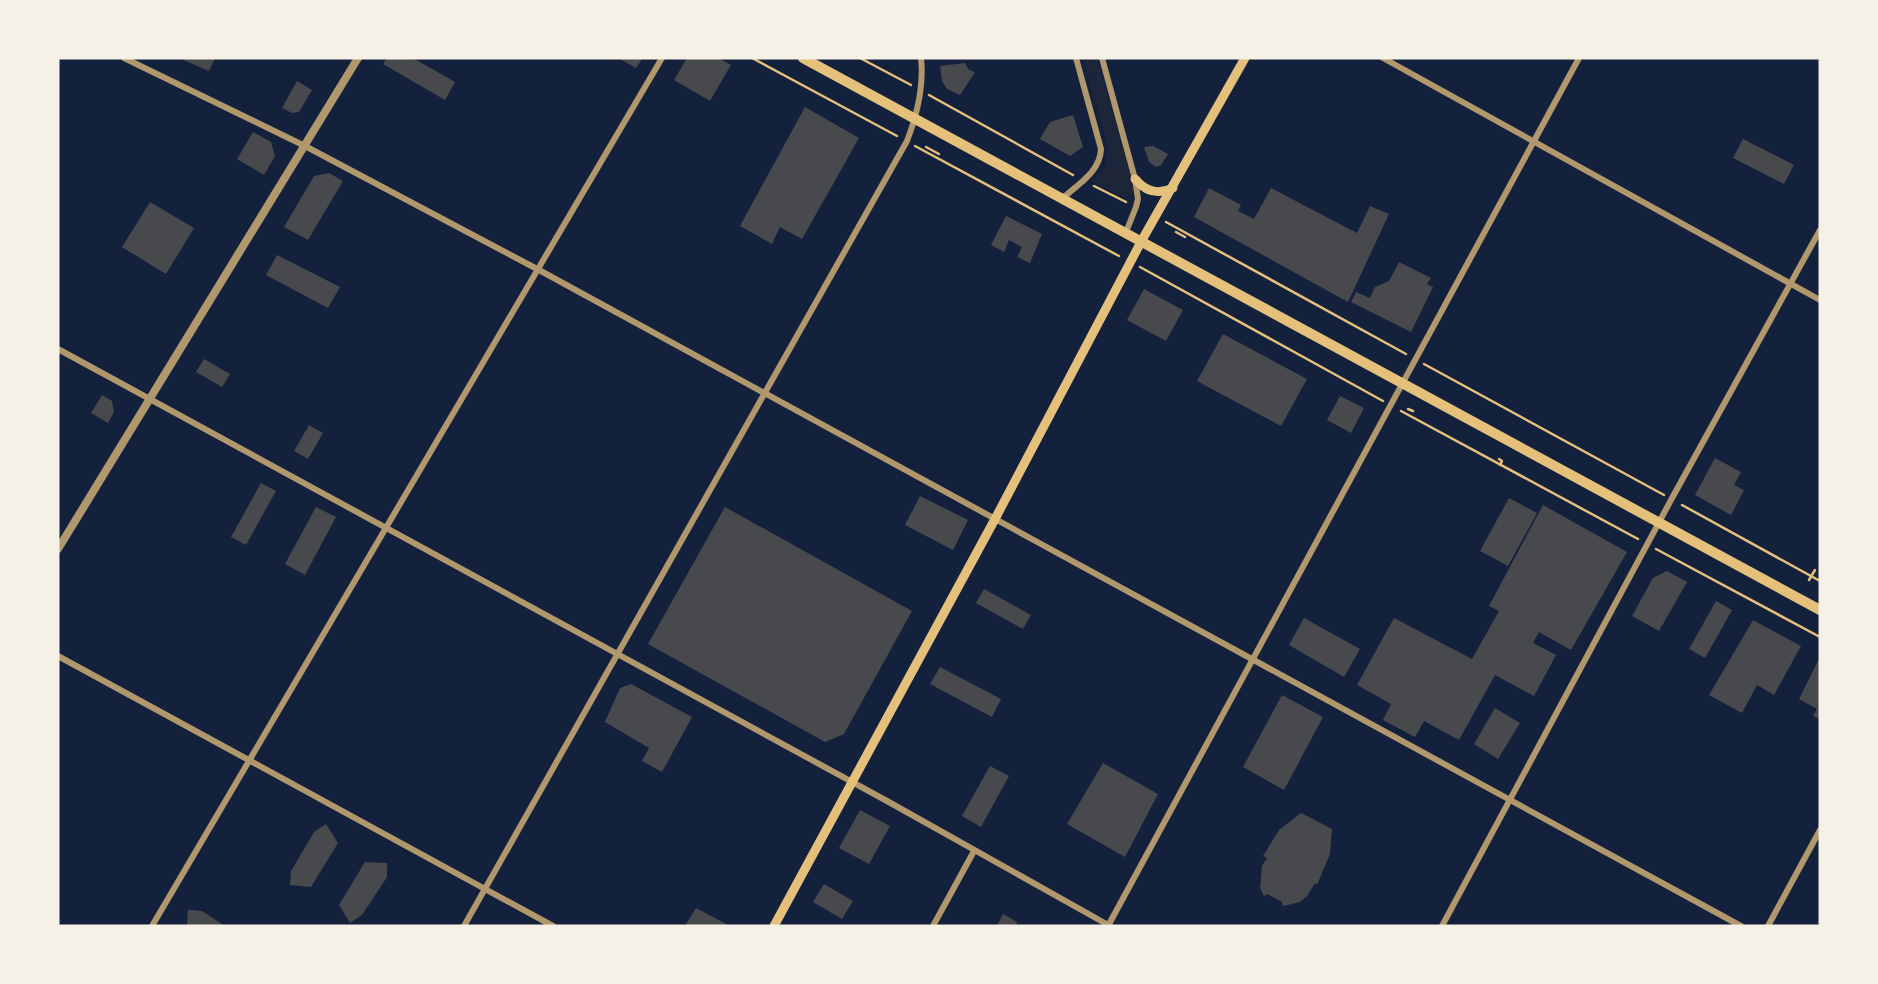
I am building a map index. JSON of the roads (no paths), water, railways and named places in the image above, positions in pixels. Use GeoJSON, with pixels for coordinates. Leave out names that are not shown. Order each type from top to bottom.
{"type":"FeatureCollection","features":[{"type":"Feature","properties":{"kind":"main road"},"geometry":{"type":"LineString","coordinates":[[803,58],[1820,610]]}},
{"type":"Feature","properties":{"kind":"main road"},"geometry":{"type":"LineString","coordinates":[[774,926],[995,519],[1142,240],[1245,58]]}},
{"type":"Feature","properties":{"kind":"main road"},"geometry":{"type":"LineString","coordinates":[[1135,179],[1150,191],[1173,188]]}},
{"type":"Feature","properties":{"kind":"street"},"geometry":{"type":"LineString","coordinates":[[124,58],[305,146],[539,270],[1741,926]]}},
{"type":"Feature","properties":{"kind":"street"},"geometry":{"type":"LineString","coordinates":[[58,549],[358,58]]}},
{"type":"Feature","properties":{"kind":"street"},"geometry":{"type":"LineString","coordinates":[[152,926],[662,58]]}},
{"type":"Feature","properties":{"kind":"street"},"geometry":{"type":"LineString","coordinates":[[464,926],[907,141],[915,120],[921,58]]}},
{"type":"Feature","properties":{"kind":"street"},"geometry":{"type":"LineString","coordinates":[[1063,198],[1096,167],[1101,149],[1076,58]]}},
{"type":"Feature","properties":{"kind":"street"},"geometry":{"type":"LineString","coordinates":[[1102,58],[1138,199],[1126,232]]}},
{"type":"Feature","properties":{"kind":"street"},"geometry":{"type":"LineString","coordinates":[[1383,58],[1820,300]]}},
{"type":"Feature","properties":{"kind":"street"},"geometry":{"type":"LineString","coordinates":[[58,349],[618,654],[1109,926],[1579,58]]}},
{"type":"Feature","properties":{"kind":"street"},"geometry":{"type":"LineString","coordinates":[[1442,926],[1820,230]]}},
{"type":"Feature","properties":{"kind":"street"},"geometry":{"type":"LineString","coordinates":[[58,656],[553,926]]}},
{"type":"Feature","properties":{"kind":"street"},"geometry":{"type":"LineString","coordinates":[[1768,926],[1820,830]]}},
{"type":"Feature","properties":{"kind":"street"},"geometry":{"type":"LineString","coordinates":[[933,926],[974,851]]}}]}
